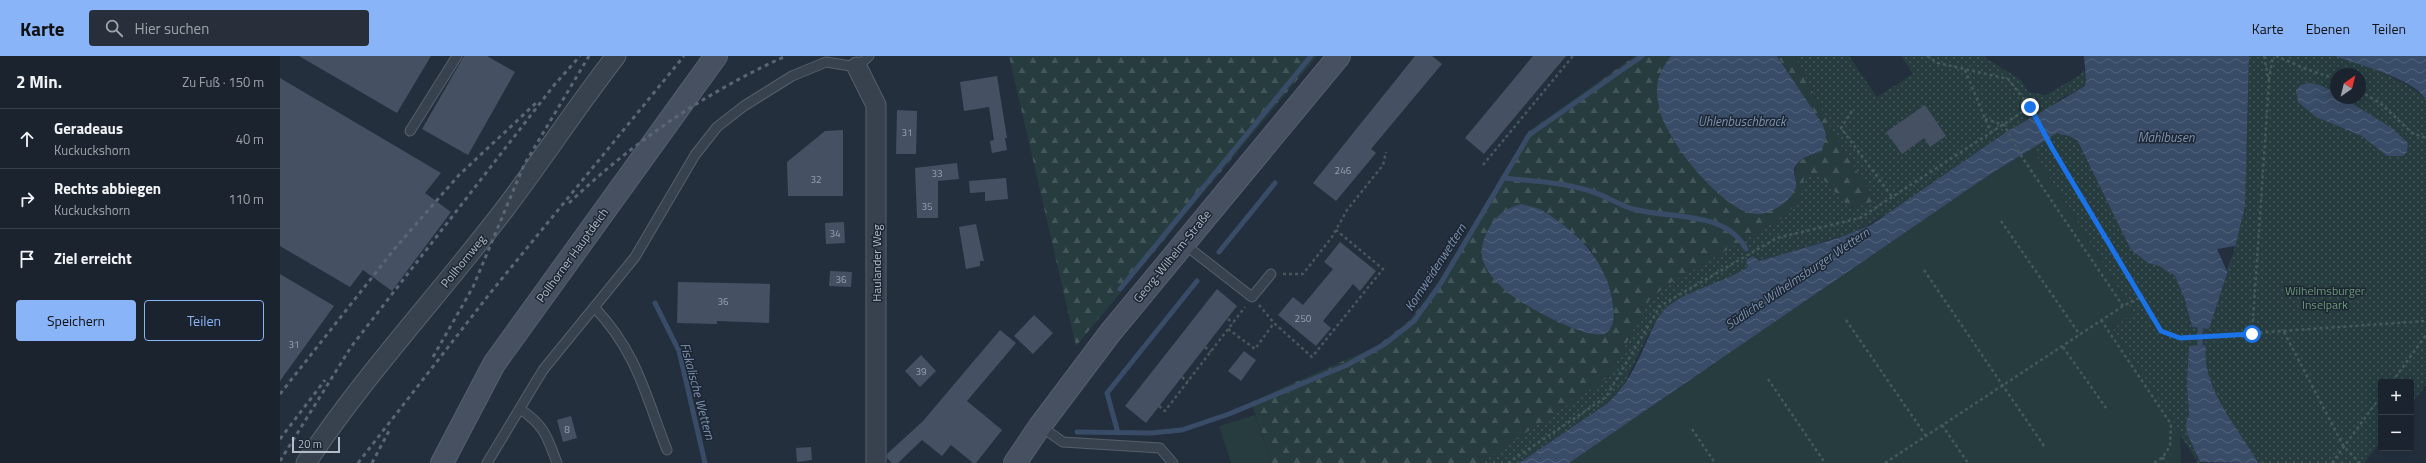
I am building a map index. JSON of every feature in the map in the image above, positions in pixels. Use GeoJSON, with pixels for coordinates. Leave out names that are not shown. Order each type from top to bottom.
{"type":"FeatureCollection","features":[{"type":"Feature","properties":{"kind":"main road","name":"Pollhorner Hauptdeich"},"geometry":{"type":"LineString","coordinates":[[442,463],[494,364],[716,56]]}},
{"type":"Feature","properties":{"kind":"main road","name":"Georg-Wilhelm-Straße"},"geometry":{"type":"LineString","coordinates":[[1015,463],[1040,426],[1110,333],[1339,56]]}},
{"type":"Feature","properties":{"kind":"street","name":"Pollhornweg"},"geometry":{"type":"LineString","coordinates":[[306,463],[334,420],[504,210],[576,108],[616,56]]}},
{"type":"Feature","properties":{"kind":"street","name":"Haulander Weg"},"geometry":{"type":"LineString","coordinates":[[863,61],[876,105],[876,463]]}},
{"type":"Feature","properties":{"kind":"lane"},"geometry":{"type":"LineString","coordinates":[[410,131],[457,56]]}},
{"type":"Feature","properties":{"kind":"lane"},"geometry":{"type":"LineString","coordinates":[[487,463],[543,370],[634,257],[695,155],[717,126],[744,106],[792,76],[826,62],[863,61]]}},
{"type":"Feature","properties":{"kind":"lane"},"geometry":{"type":"LineString","coordinates":[[1183,243],[1252,297],[1271,274]]}},
{"type":"Feature","properties":{"kind":"lane"},"geometry":{"type":"LineString","coordinates":[[594,307],[617,333],[634,362],[667,450]]}},
{"type":"Feature","properties":{"kind":"lane"},"geometry":{"type":"LineString","coordinates":[[520,409],[536,420],[549,440],[557,463]]}},
{"type":"Feature","properties":{"kind":"lane"},"geometry":{"type":"LineString","coordinates":[[1040,426],[1063,442],[1160,448],[1173,463]]}},
{"type":"Feature","properties":{"kind":"path"},"geometry":{"type":"LineString","coordinates":[[1483,165],[1573,56]]}},
{"type":"Feature","properties":{"kind":"path"},"geometry":{"type":"LineString","coordinates":[[1927,56],[1938,63],[2008,79],[2030,107],[2052,148],[2139,298],[2161,331],[2180,338],[2426,321]]}},
{"type":"Feature","properties":{"kind":"path"},"geometry":{"type":"LineString","coordinates":[[2264,56],[2269,82]]}},
{"type":"Feature","properties":{"kind":"path"},"geometry":{"type":"LineString","coordinates":[[2252,334],[2269,82],[2273,56]]}},
{"type":"Feature","properties":{"kind":"path"},"geometry":{"type":"LineString","coordinates":[[2276,56],[2306,69],[2330,77]]}},
{"type":"Feature","properties":{"kind":"path"},"geometry":{"type":"LineString","coordinates":[[1964,69],[1991,133]]}},
{"type":"Feature","properties":{"kind":"path"},"geometry":{"type":"LineString","coordinates":[[2366,94],[2380,102],[2412,133],[2426,138]]}},
{"type":"Feature","properties":{"kind":"path"},"geometry":{"type":"LineString","coordinates":[[1508,463],[1606,397],[1660,306],[1777,238],[1860,218],[1893,198],[2030,107]]}},
{"type":"Feature","properties":{"kind":"path"},"geometry":{"type":"LineString","coordinates":[[1852,111],[1841,128],[1893,198]]}},
{"type":"Feature","properties":{"kind":"path"},"geometry":{"type":"LineString","coordinates":[[1985,119],[2004,125],[2022,157],[2123,306]]}},
{"type":"Feature","properties":{"kind":"path"},"geometry":{"type":"LineString","coordinates":[[1271,274],[1303,274],[1336,230],[1347,210],[1383,165],[1386,152]]}},
{"type":"Feature","properties":{"kind":"path"},"geometry":{"type":"LineString","coordinates":[[2001,221],[2080,335]]}},
{"type":"Feature","properties":{"kind":"path"},"geometry":{"type":"LineString","coordinates":[[1159,406],[1165,411],[1252,297],[1274,323],[1312,357],[1383,269],[1336,230]]}},
{"type":"Feature","properties":{"kind":"path"},"geometry":{"type":"LineString","coordinates":[[1924,270],[2044,446]]}},
{"type":"Feature","properties":{"kind":"path"},"geometry":{"type":"LineString","coordinates":[[1885,463],[2002,384],[2063,347],[2123,306],[2139,298]]}},
{"type":"Feature","properties":{"kind":"path"},"geometry":{"type":"LineString","coordinates":[[1228,319],[1233,323]]}},
{"type":"Feature","properties":{"kind":"path"},"geometry":{"type":"LineString","coordinates":[[1846,320],[1926,436]]}},
{"type":"Feature","properties":{"kind":"path"},"geometry":{"type":"LineString","coordinates":[[2101,320],[2171,424],[2170,446],[2163,457],[2154,463]]}},
{"type":"Feature","properties":{"kind":"path"},"geometry":{"type":"LineString","coordinates":[[1228,329],[1255,349],[1274,323]]}},
{"type":"Feature","properties":{"kind":"path"},"geometry":{"type":"LineString","coordinates":[[2284,332],[2344,447],[2360,463]]}},
{"type":"Feature","properties":{"kind":"path"},"geometry":{"type":"LineString","coordinates":[[2394,379],[2426,335]]}},
{"type":"Feature","properties":{"kind":"path"},"geometry":{"type":"LineString","coordinates":[[1205,347],[1211,352]]}},
{"type":"Feature","properties":{"kind":"path"},"geometry":{"type":"LineString","coordinates":[[2063,347],[2106,408]]}},
{"type":"Feature","properties":{"kind":"path"},"geometry":{"type":"LineString","coordinates":[[1182,377],[1188,382]]}},
{"type":"Feature","properties":{"kind":"path"},"geometry":{"type":"LineString","coordinates":[[1768,379],[1825,463]]}},
{"type":"Feature","properties":{"kind":"path"},"geometry":{"type":"LineString","coordinates":[[2332,463],[2378,400]]}},
{"type":"Feature","properties":{"kind":"path"},"geometry":{"type":"LineString","coordinates":[[1942,425],[1968,463]]}},
{"type":"Feature","properties":{"kind":"path"},"geometry":{"type":"LineString","coordinates":[[1692,430],[1715,463]]}},
{"type":"Feature","properties":{"kind":"path"},"geometry":{"type":"LineString","coordinates":[[2163,457],[2164,463]]}},
{"type":"Feature","properties":{"kind":"green space"},"geometry":{"type":"Polygon","coordinates":[[[1009,56],[1317,56],[1076,346],[1009,56]]]}},
{"type":"Feature","properties":{"kind":"green space"},"geometry":{"type":"Polygon","coordinates":[[[1635,56],[1671,56],[1666,64],[1668,131],[1705,179],[1728,201],[1796,186],[1795,171],[1799,162],[1822,151],[1790,74],[1777,56],[1795,56],[1834,135],[1876,201],[1850,208],[1818,174],[1800,200],[1784,217],[1672,282],[1651,298],[1612,371],[1603,381],[1481,463],[1272,463],[1251,402],[1377,346],[1409,321],[1436,286],[1529,131],[1635,56]],[[1548,214],[1488,272],[1508,293],[1608,285],[1591,250],[1548,214]]]}},
{"type":"Feature","properties":{"kind":"green space","name":"Wilhelmsburger Inselpark"},"geometry":{"type":"Polygon","coordinates":[[[1795,56],[1849,56],[1877,97],[1913,74],[1901,56],[1986,56],[1985,58],[2020,79],[2028,92],[2046,95],[2080,75],[2084,70],[2086,80],[2085,86],[2058,100],[2064,115],[2131,250],[2148,263],[2159,266],[2175,276],[2185,300],[2192,327],[2209,329],[2234,252],[2245,206],[2249,56],[2334,56],[2369,67],[2412,88],[2426,101],[2426,385],[2414,400],[2414,379],[2378,379],[2378,446],[2364,463],[2258,463],[2231,422],[2215,393],[2209,377],[2206,362],[2206,346],[2190,346],[2187,385],[2189,415],[2186,423],[2192,445],[2200,463],[2198,463],[2113,329],[2133,312],[2032,149],[1885,215],[1855,232],[1759,261],[1752,256],[1746,260],[1748,267],[1734,277],[1704,289],[1653,325],[1620,392],[1608,403],[1519,463],[1481,463],[1603,381],[1612,371],[1650,299],[1672,282],[1784,217],[1800,200],[1804,179],[1818,174],[1850,208],[1876,201],[1834,135],[1795,56]]]}},
{"type":"Feature","properties":{"kind":"green space"},"geometry":{"type":"Polygon","coordinates":[[[2032,149],[2133,312],[2113,329],[2180,432],[2181,463],[1569,463],[1989,175],[2032,149]]]}},
{"type":"Feature","properties":{"kind":"green space"},"geometry":{"type":"Polygon","coordinates":[[[1255,415],[1272,463],[1231,463],[1219,426],[1255,415]]]}},
{"type":"Feature","properties":{"kind":"water","name":"Uhlenbuschbrack"},"geometry":{"type":"Polygon","coordinates":[[[1671,56],[1777,56],[1823,125],[1826,135],[1822,151],[1804,158],[1796,165],[1794,173],[1796,186],[1791,196],[1782,205],[1770,211],[1759,214],[1747,212],[1720,195],[1694,168],[1683,154],[1674,141],[1661,115],[1658,100],[1658,80],[1663,67],[1671,56]]]}},
{"type":"Feature","properties":{"kind":"water"},"geometry":{"type":"Polygon","coordinates":[[[2084,56],[2249,56],[2245,206],[2234,252],[2209,329],[2192,327],[2185,300],[2175,276],[2159,266],[2148,263],[2131,250],[2077,140],[2057,133],[1989,175],[1569,463],[1519,463],[1608,403],[1620,391],[1634,369],[1658,318],[1664,310],[1673,303],[1683,297],[1738,273],[1748,267],[1746,260],[1753,256],[1759,261],[1838,238],[1871,225],[2005,133],[2085,86],[2084,56]]]}},
{"type":"Feature","properties":{"kind":"water"},"geometry":{"type":"Polygon","coordinates":[[[2335,56],[2426,56],[2426,101],[2421,93],[2412,86],[2400,80],[2371,68],[2335,56]]]}},
{"type":"Feature","properties":{"kind":"water"},"geometry":{"type":"Polygon","coordinates":[[[2309,83],[2320,85],[2330,90],[2330,104],[2353,104],[2392,128],[2408,143],[2407,152],[2403,156],[2387,156],[2362,136],[2316,117],[2298,102],[2296,90],[2301,85],[2309,83]]]}},
{"type":"Feature","properties":{"kind":"water"},"geometry":{"type":"Polygon","coordinates":[[[1521,204],[1540,209],[1568,228],[1585,245],[1599,264],[1609,287],[1614,311],[1612,324],[1606,333],[1598,335],[1571,328],[1540,313],[1507,292],[1490,274],[1483,261],[1482,254],[1483,242],[1487,232],[1497,217],[1510,208],[1521,204]]]}},
{"type":"Feature","properties":{"kind":"water"},"geometry":{"type":"Polygon","coordinates":[[[2189,346],[2206,346],[2206,362],[2209,378],[2215,393],[2258,463],[2200,462],[2187,433],[2186,423],[2189,415],[2187,385],[2189,346]]]}},
{"type":"Feature","properties":{"kind":"pier"},"geometry":{"type":"Polygon","coordinates":[[[2235,246],[2234,252],[2227,271],[2217,249],[2235,246]]]}},
{"type":"Feature","properties":{"kind":"building"},"geometry":{"type":"Polygon","coordinates":[[[299,56],[431,56],[397,113],[299,56]]]}},
{"type":"Feature","properties":{"kind":"building"},"geometry":{"type":"Polygon","coordinates":[[[464,56],[487,56],[515,72],[468,155],[422,129],[464,56]]]}},
{"type":"Feature","properties":{"kind":"building"},"geometry":{"type":"Polygon","coordinates":[[[1415,56],[1432,56],[1442,64],[1371,149],[1376,153],[1336,201],[1313,183],[1415,56]]]}},
{"type":"Feature","properties":{"kind":"building"},"geometry":{"type":"Polygon","coordinates":[[[1533,56],[1566,56],[1484,154],[1465,138],[1533,56]]]}},
{"type":"Feature","properties":{"kind":"building"},"geometry":{"type":"Polygon","coordinates":[[[997,76],[1007,138],[1005,138],[1007,150],[992,153],[990,141],[994,140],[989,107],[964,111],[960,82],[997,76]]]}},
{"type":"Feature","properties":{"kind":"building"},"geometry":{"type":"Polygon","coordinates":[[[280,78],[441,173],[425,193],[451,212],[392,291],[363,270],[350,287],[280,246],[280,78]]]}},
{"type":"Feature","properties":{"kind":"building"},"geometry":{"type":"Polygon","coordinates":[[[1925,105],[1946,136],[1930,147],[1924,138],[1902,154],[1886,132],[1925,105]]]}},
{"type":"Feature","properties":{"kind":"building"},"geometry":{"type":"Polygon","coordinates":[[[897,110],[917,111],[916,154],[896,154],[897,110]]]}},
{"type":"Feature","properties":{"kind":"building"},"geometry":{"type":"Polygon","coordinates":[[[843,130],[843,196],[788,196],[787,162],[825,131],[843,130]]]}},
{"type":"Feature","properties":{"kind":"building"},"geometry":{"type":"Polygon","coordinates":[[[957,163],[959,179],[938,181],[938,218],[917,218],[915,168],[957,163]]]}},
{"type":"Feature","properties":{"kind":"building"},"geometry":{"type":"Polygon","coordinates":[[[1006,178],[1008,199],[985,201],[985,192],[970,193],[969,181],[1006,178]]]}},
{"type":"Feature","properties":{"kind":"building"},"geometry":{"type":"Polygon","coordinates":[[[844,222],[845,243],[826,244],[825,223],[844,222]]]}},
{"type":"Feature","properties":{"kind":"building"},"geometry":{"type":"Polygon","coordinates":[[[976,224],[984,261],[980,261],[980,266],[966,269],[959,227],[976,224]]]}},
{"type":"Feature","properties":{"kind":"building"},"geometry":{"type":"Polygon","coordinates":[[[1340,242],[1376,271],[1360,291],[1353,284],[1323,321],[1331,328],[1316,346],[1278,315],[1293,297],[1303,305],[1333,269],[1324,262],[1340,242]]]}},
{"type":"Feature","properties":{"kind":"building"},"geometry":{"type":"Polygon","coordinates":[[[830,271],[852,272],[851,287],[829,286],[830,271]]]}},
{"type":"Feature","properties":{"kind":"building"},"geometry":{"type":"Polygon","coordinates":[[[280,274],[334,306],[280,381],[280,274]]]}},
{"type":"Feature","properties":{"kind":"building"},"geometry":{"type":"Polygon","coordinates":[[[678,282],[770,284],[769,323],[717,321],[717,324],[677,323],[678,282]]]}},
{"type":"Feature","properties":{"kind":"building"},"geometry":{"type":"Polygon","coordinates":[[[1217,289],[1237,306],[1146,423],[1125,406],[1217,289]]]}},
{"type":"Feature","properties":{"kind":"building"},"geometry":{"type":"Polygon","coordinates":[[[1034,315],[1053,333],[1033,354],[1014,336],[1034,315]]]}},
{"type":"Feature","properties":{"kind":"building"},"geometry":{"type":"Polygon","coordinates":[[[1000,330],[1016,343],[967,401],[1002,430],[976,463],[973,463],[951,445],[942,456],[922,440],[898,463],[892,463],[887,458],[887,454],[923,421],[1000,330]]]}},
{"type":"Feature","properties":{"kind":"building"},"geometry":{"type":"Polygon","coordinates":[[[1244,351],[1256,360],[1241,381],[1228,371],[1244,351]]]}},
{"type":"Feature","properties":{"kind":"building"},"geometry":{"type":"Polygon","coordinates":[[[921,355],[936,371],[920,387],[905,371],[921,355]]]}},
{"type":"Feature","properties":{"kind":"building"},"geometry":{"type":"Polygon","coordinates":[[[571,416],[577,438],[563,442],[557,420],[571,416]]]}},
{"type":"Feature","properties":{"kind":"building"},"geometry":{"type":"Polygon","coordinates":[[[811,447],[812,460],[797,462],[796,448],[811,447]]]}},
{"type":"Feature","properties":{"kind":"waterway"},"geometry":{"type":"LineString","coordinates":[[1120,289],[1311,56]]}},
{"type":"Feature","properties":{"kind":"waterway","name":"Kornweidenwettern"},"geometry":{"type":"LineString","coordinates":[[1077,432],[1151,433],[1182,430],[1229,414],[1347,365],[1385,344],[1414,321],[1441,283],[1529,135],[1642,56]]}},
{"type":"Feature","properties":{"kind":"waterway"},"geometry":{"type":"LineString","coordinates":[[1503,178],[1547,182],[1579,188],[1630,208],[1645,212],[1694,218],[1710,222],[1724,227],[1737,236],[1746,249]]}},
{"type":"Feature","properties":{"kind":"waterway"},"geometry":{"type":"LineString","coordinates":[[1219,252],[1275,183]]}},
{"type":"Feature","properties":{"kind":"waterway"},"geometry":{"type":"LineString","coordinates":[[1118,433],[1107,393],[1197,281]]}},
{"type":"Feature","properties":{"kind":"waterway","name":"Fiskalische Wettern"},"geometry":{"type":"LineString","coordinates":[[655,303],[679,351],[705,463]]}},
{"type":"Feature","properties":{"kind":"waterway"},"geometry":{"type":"LineString","coordinates":[[2200,329],[2200,345]]}},
{"type":"Feature","properties":{"kind":"railway"},"geometry":{"type":"LineString","coordinates":[[280,461],[351,347],[555,84],[580,56]]}},
{"type":"Feature","properties":{"kind":"railway"},"geometry":{"type":"LineString","coordinates":[[433,357],[473,287],[524,165],[589,56]]}},
{"type":"Feature","properties":{"kind":"railway"},"geometry":{"type":"LineString","coordinates":[[358,463],[491,292],[684,56]]}},
{"type":"Feature","properties":{"kind":"railway"},"geometry":{"type":"LineString","coordinates":[[569,203],[619,159],[672,120],[727,86],[786,56]]}},
{"type":"Feature","properties":{"kind":"railway"},"geometry":{"type":"LineString","coordinates":[[280,394],[396,247],[459,175],[536,103]]}},
{"type":"Feature","properties":{"kind":"railway"},"geometry":{"type":"LineString","coordinates":[[280,439],[325,380]]}},
{"type":"Feature","properties":{"kind":"railway"},"geometry":{"type":"LineString","coordinates":[[372,463],[390,429]]}},
{"type":"Feature","properties":{"kind":"route"},"geometry":{"type":"LineString","coordinates":[[2030,107],[2052,148],[2139,298],[2161,331],[2180,338],[2252,334]]}},
{"type":"Feature","properties":{"kind":"water label","name":"Mahlbusen"},"geometry":{"type":"Point","coordinates":[2166,137]}},
{"type":"Feature","properties":{"kind":"water label","name":"Südliche Wilhelmsburger Wettern"},"geometry":{"type":"Point","coordinates":[1797,278]}}]}
